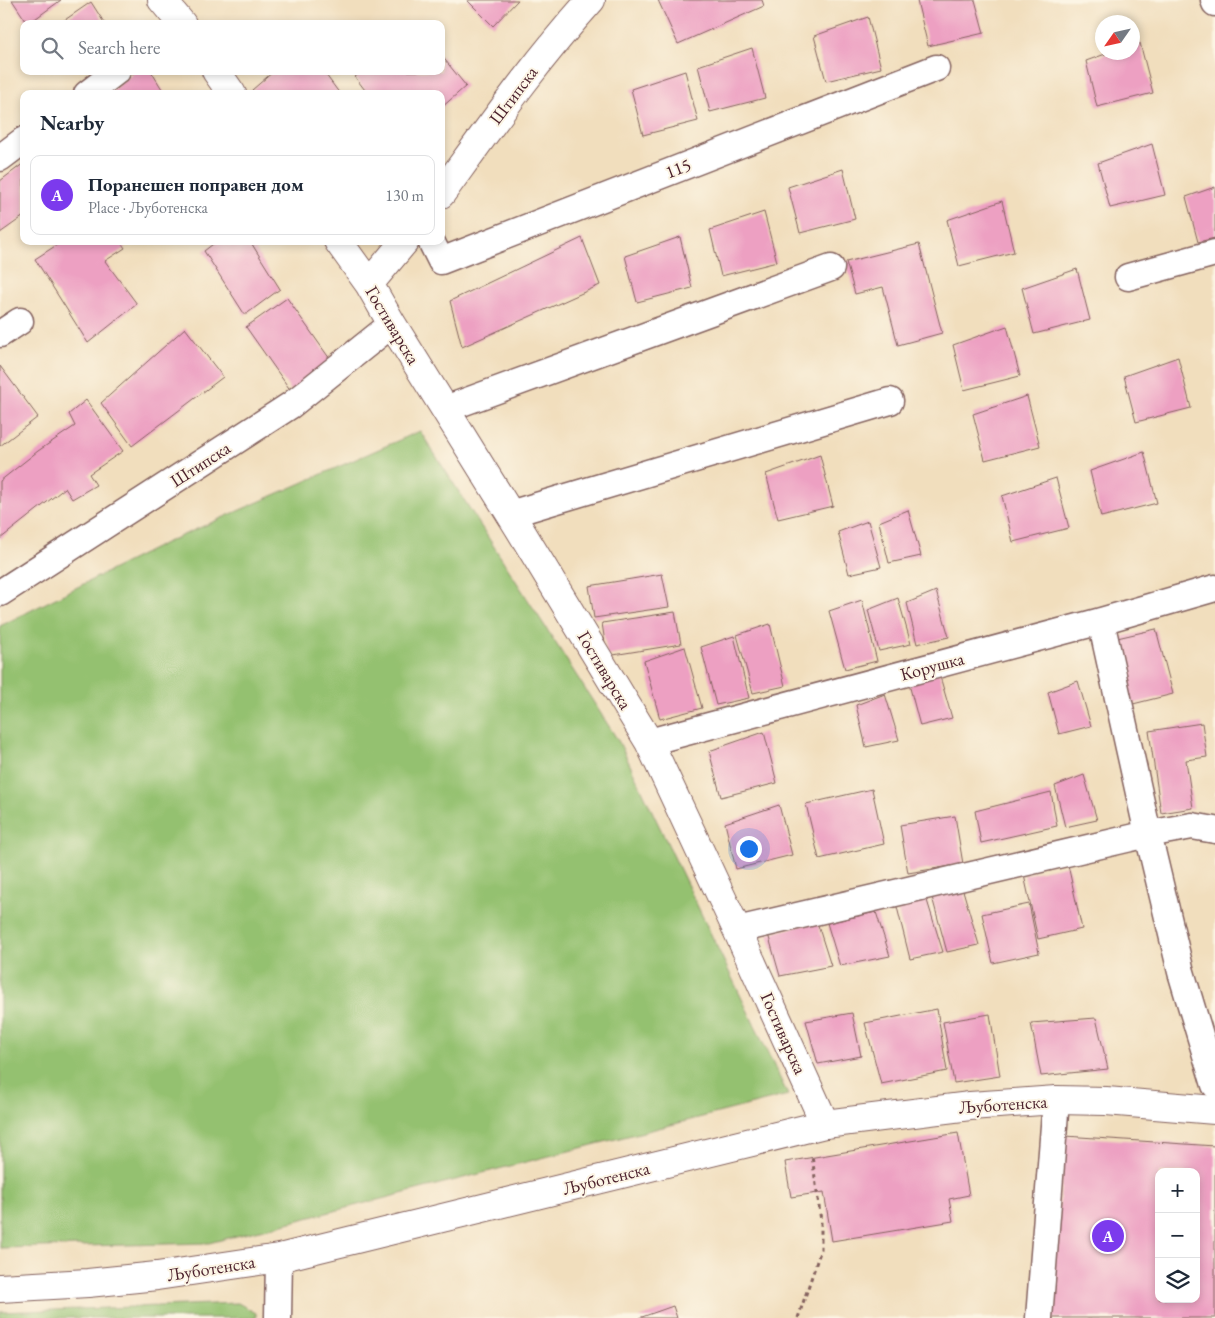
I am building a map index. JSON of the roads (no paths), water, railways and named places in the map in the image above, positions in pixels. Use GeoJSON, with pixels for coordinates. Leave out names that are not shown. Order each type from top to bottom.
{"type":"FeatureCollection","features":[{"type":"Feature","properties":{"kind":"street"},"geometry":{"type":"LineString","coordinates":[[162,0],[178,20]]}},
{"type":"Feature","properties":{"kind":"street","name":"Штипска"},"geometry":{"type":"LineString","coordinates":[[445,188],[502,109],[562,32],[591,0]]}},
{"type":"Feature","properties":{"kind":"street","name":"115"},"geometry":{"type":"LineString","coordinates":[[433,245],[441,261],[936,68]]}},
{"type":"Feature","properties":{"kind":"street"},"geometry":{"type":"LineString","coordinates":[[92,90],[112,75]]}},
{"type":"Feature","properties":{"kind":"street"},"geometry":{"type":"LineString","coordinates":[[219,75],[229,90]]}},
{"type":"Feature","properties":{"kind":"street"},"geometry":{"type":"LineString","coordinates":[[0,158],[20,143]]}},
{"type":"Feature","properties":{"kind":"street","name":"Гостиварска"},"geometry":{"type":"LineString","coordinates":[[341,245],[369,284],[649,742],[738,930],[824,1124]]}},
{"type":"Feature","properties":{"kind":"street"},"geometry":{"type":"LineString","coordinates":[[369,284],[402,245]]}},
{"type":"Feature","properties":{"kind":"street"},"geometry":{"type":"LineString","coordinates":[[1128,277],[1215,253]]}},
{"type":"Feature","properties":{"kind":"street"},"geometry":{"type":"LineString","coordinates":[[445,410],[831,268]]}},
{"type":"Feature","properties":{"kind":"street","name":"Штипска"},"geometry":{"type":"LineString","coordinates":[[0,593],[291,405],[392,324]]}},
{"type":"Feature","properties":{"kind":"street"},"geometry":{"type":"LineString","coordinates":[[510,514],[890,401]]}},
{"type":"Feature","properties":{"kind":"street","name":"Корушка"},"geometry":{"type":"LineString","coordinates":[[649,742],[1101,621],[1215,588]]}},
{"type":"Feature","properties":{"kind":"street"},"geometry":{"type":"LineString","coordinates":[[1101,621],[1148,834],[1181,972],[1215,1085]]}},
{"type":"Feature","properties":{"kind":"street"},"geometry":{"type":"LineString","coordinates":[[738,930],[1148,834],[1192,826],[1215,830]]}},
{"type":"Feature","properties":{"kind":"street"},"geometry":{"type":"LineString","coordinates":[[1040,1318],[1056,1100]]}},
{"type":"Feature","properties":{"kind":"street","name":"Љуботенска"},"geometry":{"type":"LineString","coordinates":[[0,1288],[157,1276],[279,1258],[824,1124],[970,1106],[1056,1100],[1106,1101],[1215,1110]]}},
{"type":"Feature","properties":{"kind":"street"},"geometry":{"type":"LineString","coordinates":[[278,1318],[279,1258]]}},
{"type":"Feature","properties":{"kind":"place","name":"Поранешен поправен дом"},"geometry":{"type":"Point","coordinates":[1108,1236]}}]}
